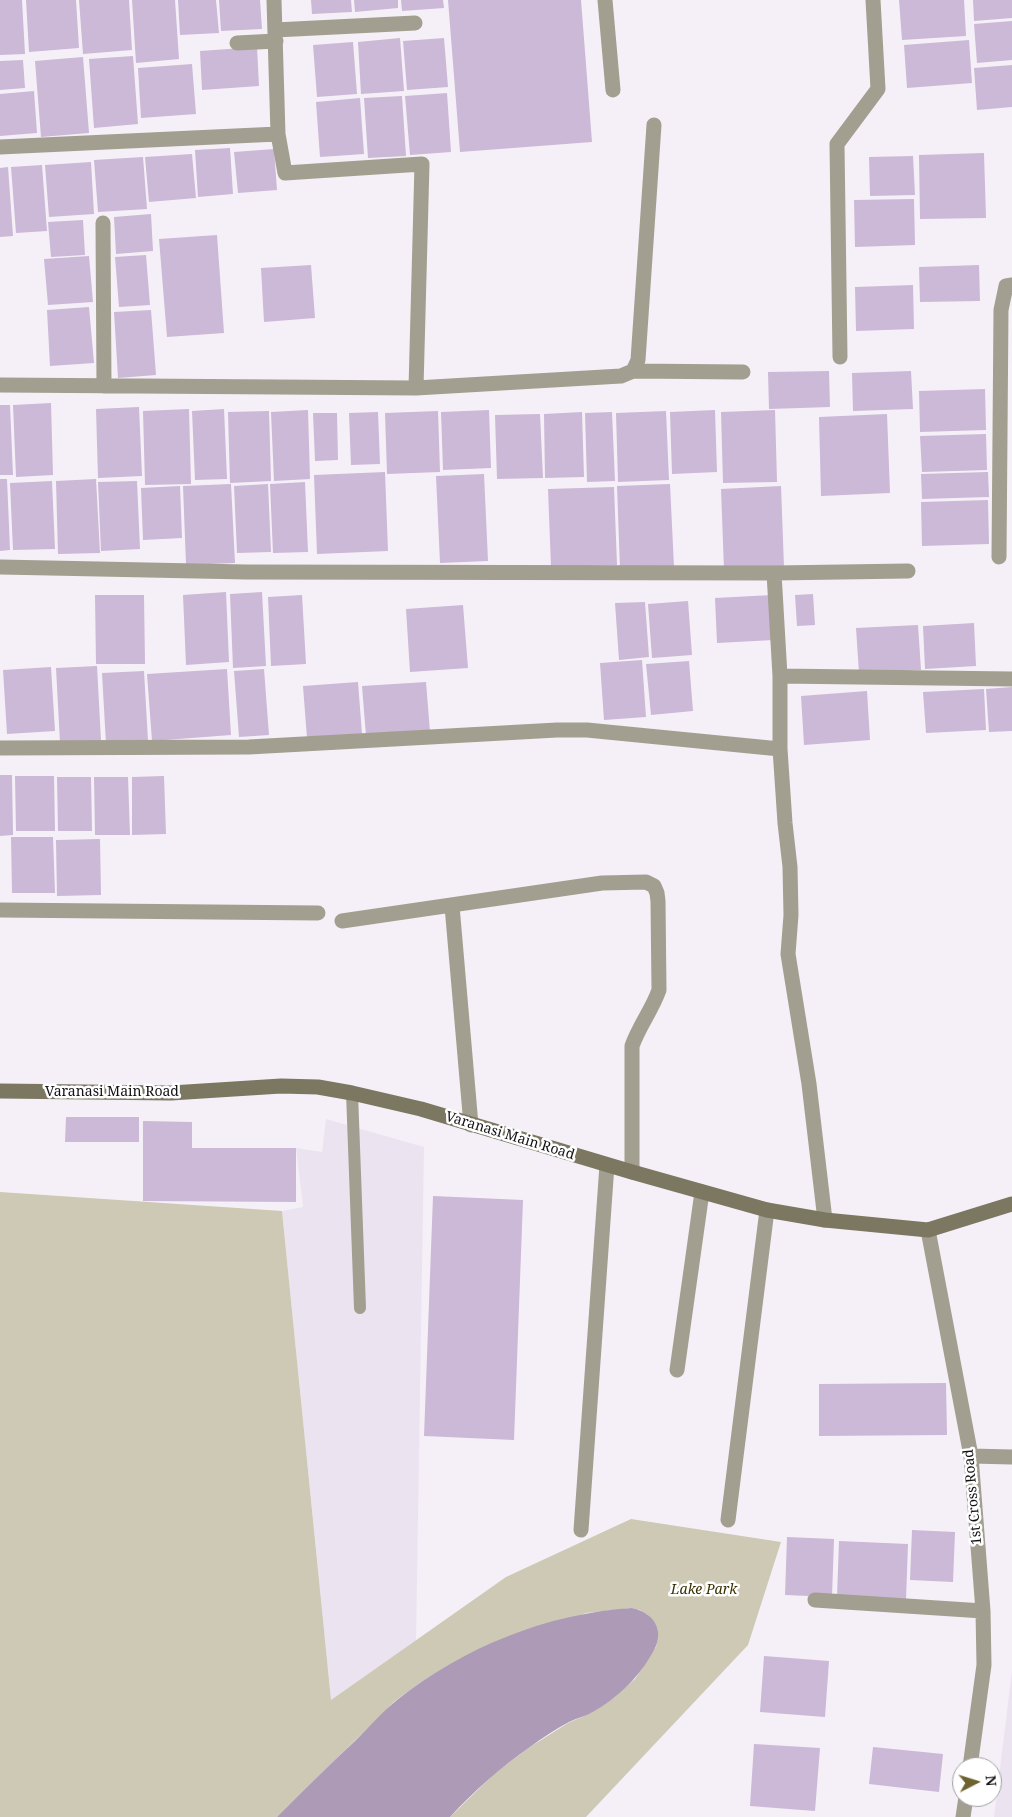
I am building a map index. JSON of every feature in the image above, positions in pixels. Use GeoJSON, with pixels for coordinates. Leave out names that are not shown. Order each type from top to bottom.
{"type":"FeatureCollection","features":[{"type":"Feature","properties":{"kind":"street"},"geometry":{"type":"LineString","coordinates":[[274,0],[278,134],[285,173],[422,164],[416,388]]}},
{"type":"Feature","properties":{"kind":"street"},"geometry":{"type":"LineString","coordinates":[[605,0],[613,90]]}},
{"type":"Feature","properties":{"kind":"street"},"geometry":{"type":"LineString","coordinates":[[840,357],[837,144],[878,89],[873,0]]}},
{"type":"Feature","properties":{"kind":"street"},"geometry":{"type":"LineString","coordinates":[[237,43],[276,36],[415,23]]}},
{"type":"Feature","properties":{"kind":"street"},"geometry":{"type":"LineString","coordinates":[[633,370],[638,360],[654,125]]}},
{"type":"Feature","properties":{"kind":"street"},"geometry":{"type":"LineString","coordinates":[[0,147],[278,134]]}},
{"type":"Feature","properties":{"kind":"street"},"geometry":{"type":"LineString","coordinates":[[103,223],[104,386]]}},
{"type":"Feature","properties":{"kind":"street"},"geometry":{"type":"LineString","coordinates":[[999,557],[1000,310],[1006,286],[1012,285]]}},
{"type":"Feature","properties":{"kind":"street"},"geometry":{"type":"LineString","coordinates":[[0,385],[416,388],[621,376],[633,370],[743,372]]}},
{"type":"Feature","properties":{"kind":"street"},"geometry":{"type":"LineString","coordinates":[[0,567],[246,572],[774,573],[908,571]]}},
{"type":"Feature","properties":{"kind":"street"},"geometry":{"type":"LineString","coordinates":[[774,573],[780,676],[780,748],[790,867],[791,915],[788,954],[809,1084],[825,1220]]}},
{"type":"Feature","properties":{"kind":"street"},"geometry":{"type":"LineString","coordinates":[[780,676],[1012,679]]}},
{"type":"Feature","properties":{"kind":"street"},"geometry":{"type":"LineString","coordinates":[[0,748],[249,747],[557,730],[587,730],[780,748]]}},
{"type":"Feature","properties":{"kind":"street"},"geometry":{"type":"LineString","coordinates":[[342,921],[602,883],[646,882],[654,886],[658,901],[659,990],[656,1000],[632,1046],[632,1172]]}},
{"type":"Feature","properties":{"kind":"street"},"geometry":{"type":"LineString","coordinates":[[452,906],[472,1125]]}},
{"type":"Feature","properties":{"kind":"street"},"geometry":{"type":"LineString","coordinates":[[0,910],[318,913]]}},
{"type":"Feature","properties":{"kind":"street","name":"Varanasi Main Road"},"geometry":{"type":"LineString","coordinates":[[0,1091],[171,1093],[281,1086],[318,1087],[421,1109],[607,1165],[767,1210],[825,1220],[928,1230],[1012,1204]]}},
{"type":"Feature","properties":{"kind":"street"},"geometry":{"type":"LineString","coordinates":[[581,1530],[607,1165]]}},
{"type":"Feature","properties":{"kind":"street"},"geometry":{"type":"LineString","coordinates":[[677,1370],[702,1192]]}},
{"type":"Feature","properties":{"kind":"street"},"geometry":{"type":"LineString","coordinates":[[728,1520],[767,1210]]}},
{"type":"Feature","properties":{"kind":"street","name":"1st Cross Road"},"geometry":{"type":"LineString","coordinates":[[928,1230],[971,1456],[983,1611],[984,1664],[971,1757]]}},
{"type":"Feature","properties":{"kind":"street"},"geometry":{"type":"LineString","coordinates":[[971,1456],[1012,1457]]}},
{"type":"Feature","properties":{"kind":"street"},"geometry":{"type":"LineString","coordinates":[[814,1600],[983,1611]]}},
{"type":"Feature","properties":{"kind":"lane"},"geometry":{"type":"LineString","coordinates":[[352,1093],[360,1308]]}},
{"type":"Feature","properties":{"kind":"shaded area"},"geometry":{"type":"Polygon","coordinates":[[[326,1119],[424,1147],[416,1641],[331,1700],[282,1211],[303,1207],[296,1148],[322,1152],[326,1119]]]}},
{"type":"Feature","properties":{"kind":"shaded area"},"geometry":{"type":"Polygon","coordinates":[[[632,1608],[645,1613],[652,1619],[657,1627],[658,1636],[654,1651],[632,1681],[602,1707],[559,1728],[519,1755],[488,1780],[450,1817],[277,1817],[391,1705],[422,1681],[449,1664],[507,1636],[538,1626],[600,1611],[632,1608]]]}},
{"type":"Feature","properties":{"kind":"shaded area"},"geometry":{"type":"Polygon","coordinates":[[[1012,1671],[1012,1817],[994,1817],[995,1807],[1002,1807],[1001,1757],[1012,1671]]]}},
{"type":"Feature","properties":{"kind":"green space","name":"Lake Park"},"geometry":{"type":"Polygon","coordinates":[[[0,1192],[282,1211],[331,1700],[506,1577],[631,1519],[781,1542],[748,1645],[586,1817],[450,1817],[495,1773],[530,1747],[568,1723],[593,1712],[615,1697],[635,1679],[656,1647],[658,1638],[648,1615],[632,1608],[586,1613],[449,1665],[395,1701],[277,1817],[0,1817],[0,1192]]]}},
{"type":"Feature","properties":{"kind":"building"},"geometry":{"type":"Polygon","coordinates":[[[0,0],[22,0],[25,54],[0,55],[0,0]]]}},
{"type":"Feature","properties":{"kind":"building"},"geometry":{"type":"Polygon","coordinates":[[[26,0],[76,0],[79,48],[29,52],[26,0]]]}},
{"type":"Feature","properties":{"kind":"building"},"geometry":{"type":"Polygon","coordinates":[[[79,0],[129,0],[132,50],[83,54],[79,0]]]}},
{"type":"Feature","properties":{"kind":"building"},"geometry":{"type":"Polygon","coordinates":[[[132,0],[175,0],[179,59],[136,63],[132,0]]]}},
{"type":"Feature","properties":{"kind":"building"},"geometry":{"type":"Polygon","coordinates":[[[178,0],[216,0],[219,33],[180,35],[178,0]]]}},
{"type":"Feature","properties":{"kind":"building"},"geometry":{"type":"Polygon","coordinates":[[[219,0],[260,0],[262,29],[221,31],[219,0]]]}},
{"type":"Feature","properties":{"kind":"building"},"geometry":{"type":"Polygon","coordinates":[[[311,0],[351,0],[352,12],[312,14],[311,0]]]}},
{"type":"Feature","properties":{"kind":"building"},"geometry":{"type":"Polygon","coordinates":[[[354,0],[398,0],[398,8],[355,12],[354,0]]]}},
{"type":"Feature","properties":{"kind":"building"},"geometry":{"type":"Polygon","coordinates":[[[401,0],[443,0],[444,8],[402,11],[401,0]]]}},
{"type":"Feature","properties":{"kind":"building"},"geometry":{"type":"Polygon","coordinates":[[[448,0],[581,0],[592,142],[460,152],[448,0]]]}},
{"type":"Feature","properties":{"kind":"building"},"geometry":{"type":"Polygon","coordinates":[[[899,0],[964,0],[966,36],[902,40],[899,0]]]}},
{"type":"Feature","properties":{"kind":"building"},"geometry":{"type":"Polygon","coordinates":[[[973,0],[1012,0],[1012,18],[974,21],[973,0]]]}},
{"type":"Feature","properties":{"kind":"building"},"geometry":{"type":"Polygon","coordinates":[[[1012,21],[1012,60],[977,63],[974,24],[1012,21]]]}},
{"type":"Feature","properties":{"kind":"building"},"geometry":{"type":"Polygon","coordinates":[[[400,38],[404,91],[361,94],[358,42],[400,38]]]}},
{"type":"Feature","properties":{"kind":"building"},"geometry":{"type":"Polygon","coordinates":[[[444,38],[448,87],[407,90],[403,41],[444,38]]]}},
{"type":"Feature","properties":{"kind":"building"},"geometry":{"type":"Polygon","coordinates":[[[969,40],[972,83],[907,88],[904,45],[969,40]]]}},
{"type":"Feature","properties":{"kind":"building"},"geometry":{"type":"Polygon","coordinates":[[[353,42],[357,94],[317,97],[313,45],[353,42]]]}},
{"type":"Feature","properties":{"kind":"building"},"geometry":{"type":"Polygon","coordinates":[[[257,47],[259,86],[202,90],[200,51],[257,47]]]}},
{"type":"Feature","properties":{"kind":"building"},"geometry":{"type":"Polygon","coordinates":[[[133,56],[138,124],[94,128],[89,59],[133,56]]]}},
{"type":"Feature","properties":{"kind":"building"},"geometry":{"type":"Polygon","coordinates":[[[83,57],[89,133],[41,137],[35,61],[83,57]]]}},
{"type":"Feature","properties":{"kind":"building"},"geometry":{"type":"Polygon","coordinates":[[[23,60],[25,88],[0,90],[0,61],[23,60]]]}},
{"type":"Feature","properties":{"kind":"building"},"geometry":{"type":"Polygon","coordinates":[[[192,64],[196,114],[141,118],[138,68],[192,64]]]}},
{"type":"Feature","properties":{"kind":"building"},"geometry":{"type":"Polygon","coordinates":[[[1012,65],[1012,107],[977,110],[974,68],[1012,65]]]}},
{"type":"Feature","properties":{"kind":"building"},"geometry":{"type":"Polygon","coordinates":[[[34,91],[37,133],[0,136],[0,94],[34,91]]]}},
{"type":"Feature","properties":{"kind":"building"},"geometry":{"type":"Polygon","coordinates":[[[447,93],[451,152],[410,155],[405,96],[447,93]]]}},
{"type":"Feature","properties":{"kind":"building"},"geometry":{"type":"Polygon","coordinates":[[[402,96],[406,156],[368,158],[364,98],[402,96]]]}},
{"type":"Feature","properties":{"kind":"building"},"geometry":{"type":"Polygon","coordinates":[[[360,98],[364,154],[320,157],[316,102],[360,98]]]}},
{"type":"Feature","properties":{"kind":"building"},"geometry":{"type":"Polygon","coordinates":[[[230,148],[233,194],[198,197],[195,150],[230,148]]]}},
{"type":"Feature","properties":{"kind":"building"},"geometry":{"type":"Polygon","coordinates":[[[274,149],[277,190],[238,193],[234,152],[274,149]]]}},
{"type":"Feature","properties":{"kind":"building"},"geometry":{"type":"Polygon","coordinates":[[[984,153],[986,218],[920,219],[919,155],[984,153]]]}},
{"type":"Feature","properties":{"kind":"building"},"geometry":{"type":"Polygon","coordinates":[[[192,154],[196,198],[149,202],[145,157],[192,154]]]}},
{"type":"Feature","properties":{"kind":"building"},"geometry":{"type":"Polygon","coordinates":[[[913,156],[915,195],[870,196],[869,157],[913,156]]]}},
{"type":"Feature","properties":{"kind":"building"},"geometry":{"type":"Polygon","coordinates":[[[143,157],[147,209],[98,212],[94,160],[143,157]]]}},
{"type":"Feature","properties":{"kind":"building"},"geometry":{"type":"Polygon","coordinates":[[[91,162],[94,214],[49,217],[45,165],[91,162]]]}},
{"type":"Feature","properties":{"kind":"building"},"geometry":{"type":"Polygon","coordinates":[[[42,165],[47,231],[16,233],[11,167],[42,165]]]}},
{"type":"Feature","properties":{"kind":"building"},"geometry":{"type":"Polygon","coordinates":[[[8,167],[13,236],[0,237],[0,168],[8,167]]]}},
{"type":"Feature","properties":{"kind":"building"},"geometry":{"type":"Polygon","coordinates":[[[914,199],[915,245],[855,247],[854,200],[914,199]]]}},
{"type":"Feature","properties":{"kind":"building"},"geometry":{"type":"Polygon","coordinates":[[[151,214],[153,251],[116,254],[114,217],[151,214]]]}},
{"type":"Feature","properties":{"kind":"building"},"geometry":{"type":"Polygon","coordinates":[[[83,220],[85,255],[51,257],[48,222],[83,220]]]}},
{"type":"Feature","properties":{"kind":"building"},"geometry":{"type":"Polygon","coordinates":[[[217,235],[224,333],[167,337],[159,239],[217,235]]]}},
{"type":"Feature","properties":{"kind":"building"},"geometry":{"type":"Polygon","coordinates":[[[146,255],[150,305],[119,307],[115,257],[146,255]]]}},
{"type":"Feature","properties":{"kind":"building"},"geometry":{"type":"Polygon","coordinates":[[[89,256],[93,302],[48,305],[44,259],[89,256]]]}},
{"type":"Feature","properties":{"kind":"building"},"geometry":{"type":"Polygon","coordinates":[[[311,265],[315,318],[264,322],[261,268],[311,265]]]}},
{"type":"Feature","properties":{"kind":"building"},"geometry":{"type":"Polygon","coordinates":[[[979,265],[980,301],[920,302],[919,267],[979,265]]]}},
{"type":"Feature","properties":{"kind":"building"},"geometry":{"type":"Polygon","coordinates":[[[913,285],[914,329],[856,331],[855,287],[913,285]]]}},
{"type":"Feature","properties":{"kind":"building"},"geometry":{"type":"Polygon","coordinates":[[[89,307],[94,363],[50,366],[47,310],[89,307]]]}},
{"type":"Feature","properties":{"kind":"building"},"geometry":{"type":"Polygon","coordinates":[[[151,310],[156,375],[118,378],[114,312],[151,310]]]}},
{"type":"Feature","properties":{"kind":"building"},"geometry":{"type":"Polygon","coordinates":[[[829,371],[830,407],[769,409],[768,372],[829,371]]]}},
{"type":"Feature","properties":{"kind":"building"},"geometry":{"type":"Polygon","coordinates":[[[911,371],[913,409],[853,411],[852,373],[911,371]]]}},
{"type":"Feature","properties":{"kind":"building"},"geometry":{"type":"Polygon","coordinates":[[[985,389],[986,430],[920,432],[919,391],[985,389]]]}},
{"type":"Feature","properties":{"kind":"building"},"geometry":{"type":"Polygon","coordinates":[[[51,403],[53,475],[16,477],[13,405],[51,403]]]}},
{"type":"Feature","properties":{"kind":"building"},"geometry":{"type":"Polygon","coordinates":[[[0,405],[10,405],[13,475],[0,475],[0,405]]]}},
{"type":"Feature","properties":{"kind":"building"},"geometry":{"type":"Polygon","coordinates":[[[139,407],[142,476],[98,478],[96,409],[139,407]]]}},
{"type":"Feature","properties":{"kind":"building"},"geometry":{"type":"Polygon","coordinates":[[[189,409],[191,484],[145,485],[143,411],[189,409]]]}},
{"type":"Feature","properties":{"kind":"building"},"geometry":{"type":"Polygon","coordinates":[[[224,409],[227,479],[195,480],[192,411],[224,409]]]}},
{"type":"Feature","properties":{"kind":"building"},"geometry":{"type":"Polygon","coordinates":[[[308,410],[310,479],[274,481],[271,412],[308,410]]]}},
{"type":"Feature","properties":{"kind":"building"},"geometry":{"type":"Polygon","coordinates":[[[489,410],[491,468],[443,470],[441,412],[489,410]]]}},
{"type":"Feature","properties":{"kind":"building"},"geometry":{"type":"Polygon","coordinates":[[[715,410],[717,472],[672,474],[670,412],[715,410]]]}},
{"type":"Feature","properties":{"kind":"building"},"geometry":{"type":"Polygon","coordinates":[[[775,410],[777,482],[723,483],[721,412],[775,410]]]}},
{"type":"Feature","properties":{"kind":"building"},"geometry":{"type":"Polygon","coordinates":[[[269,411],[271,481],[230,483],[228,412],[269,411]]]}},
{"type":"Feature","properties":{"kind":"building"},"geometry":{"type":"Polygon","coordinates":[[[438,411],[440,472],[387,474],[385,413],[438,411]]]}},
{"type":"Feature","properties":{"kind":"building"},"geometry":{"type":"Polygon","coordinates":[[[666,411],[669,480],[618,482],[616,413],[666,411]]]}},
{"type":"Feature","properties":{"kind":"building"},"geometry":{"type":"Polygon","coordinates":[[[378,412],[380,464],[351,465],[349,413],[378,412]]]}},
{"type":"Feature","properties":{"kind":"building"},"geometry":{"type":"Polygon","coordinates":[[[582,412],[584,477],[545,478],[544,414],[582,412]]]}},
{"type":"Feature","properties":{"kind":"building"},"geometry":{"type":"Polygon","coordinates":[[[612,412],[615,481],[587,482],[585,413],[612,412]]]}},
{"type":"Feature","properties":{"kind":"building"},"geometry":{"type":"Polygon","coordinates":[[[313,413],[337,413],[338,460],[315,461],[313,413]]]}},
{"type":"Feature","properties":{"kind":"building"},"geometry":{"type":"Polygon","coordinates":[[[540,414],[543,478],[497,479],[495,415],[540,414]]]}},
{"type":"Feature","properties":{"kind":"building"},"geometry":{"type":"Polygon","coordinates":[[[887,414],[890,493],[821,496],[819,417],[887,414]]]}},
{"type":"Feature","properties":{"kind":"building"},"geometry":{"type":"Polygon","coordinates":[[[986,434],[987,470],[922,472],[920,436],[986,434]]]}},
{"type":"Feature","properties":{"kind":"building"},"geometry":{"type":"Polygon","coordinates":[[[385,472],[388,551],[317,554],[314,475],[385,472]]]}},
{"type":"Feature","properties":{"kind":"building"},"geometry":{"type":"Polygon","coordinates":[[[988,472],[989,497],[922,499],[921,474],[988,472]]]}},
{"type":"Feature","properties":{"kind":"building"},"geometry":{"type":"Polygon","coordinates":[[[484,474],[488,561],[440,563],[436,476],[484,474]]]}},
{"type":"Feature","properties":{"kind":"building"},"geometry":{"type":"Polygon","coordinates":[[[0,479],[7,479],[10,550],[0,551],[0,479]]]}},
{"type":"Feature","properties":{"kind":"building"},"geometry":{"type":"Polygon","coordinates":[[[96,479],[100,553],[58,554],[56,481],[96,479]]]}},
{"type":"Feature","properties":{"kind":"building"},"geometry":{"type":"Polygon","coordinates":[[[52,481],[55,549],[13,550],[10,483],[52,481]]]}},
{"type":"Feature","properties":{"kind":"building"},"geometry":{"type":"Polygon","coordinates":[[[137,481],[140,549],[101,551],[98,482],[137,481]]]}},
{"type":"Feature","properties":{"kind":"building"},"geometry":{"type":"Polygon","coordinates":[[[305,482],[308,552],[273,553],[270,484],[305,482]]]}},
{"type":"Feature","properties":{"kind":"building"},"geometry":{"type":"Polygon","coordinates":[[[231,484],[235,563],[186,565],[183,486],[231,484]]]}},
{"type":"Feature","properties":{"kind":"building"},"geometry":{"type":"Polygon","coordinates":[[[268,484],[271,552],[237,553],[234,486],[268,484]]]}},
{"type":"Feature","properties":{"kind":"building"},"geometry":{"type":"Polygon","coordinates":[[[670,484],[674,567],[620,569],[617,486],[670,484]]]}},
{"type":"Feature","properties":{"kind":"building"},"geometry":{"type":"Polygon","coordinates":[[[180,486],[182,538],[143,540],[141,488],[180,486]]]}},
{"type":"Feature","properties":{"kind":"building"},"geometry":{"type":"Polygon","coordinates":[[[781,486],[784,567],[724,570],[721,489],[781,486]]]}},
{"type":"Feature","properties":{"kind":"building"},"geometry":{"type":"Polygon","coordinates":[[[614,487],[617,565],[551,567],[548,489],[614,487]]]}},
{"type":"Feature","properties":{"kind":"building"},"geometry":{"type":"Polygon","coordinates":[[[988,500],[989,544],[922,546],[921,502],[988,500]]]}},
{"type":"Feature","properties":{"kind":"building"},"geometry":{"type":"Polygon","coordinates":[[[226,592],[229,662],[186,665],[183,595],[226,592]]]}},
{"type":"Feature","properties":{"kind":"building"},"geometry":{"type":"Polygon","coordinates":[[[262,592],[266,666],[233,668],[230,594],[262,592]]]}},
{"type":"Feature","properties":{"kind":"building"},"geometry":{"type":"Polygon","coordinates":[[[813,594],[815,625],[797,626],[795,595],[813,594]]]}},
{"type":"Feature","properties":{"kind":"building"},"geometry":{"type":"Polygon","coordinates":[[[95,595],[144,595],[145,664],[96,664],[95,595]]]}},
{"type":"Feature","properties":{"kind":"building"},"geometry":{"type":"Polygon","coordinates":[[[302,595],[306,664],[271,666],[268,597],[302,595]]]}},
{"type":"Feature","properties":{"kind":"building"},"geometry":{"type":"Polygon","coordinates":[[[772,595],[774,640],[717,643],[715,598],[772,595]]]}},
{"type":"Feature","properties":{"kind":"building"},"geometry":{"type":"Polygon","coordinates":[[[688,601],[692,655],[652,658],[648,604],[688,601]]]}},
{"type":"Feature","properties":{"kind":"building"},"geometry":{"type":"Polygon","coordinates":[[[645,602],[649,657],[619,660],[615,603],[645,602]]]}},
{"type":"Feature","properties":{"kind":"building"},"geometry":{"type":"Polygon","coordinates":[[[463,605],[468,668],[410,672],[406,609],[463,605]]]}},
{"type":"Feature","properties":{"kind":"building"},"geometry":{"type":"Polygon","coordinates":[[[974,623],[976,666],[925,669],[923,626],[974,623]]]}},
{"type":"Feature","properties":{"kind":"building"},"geometry":{"type":"Polygon","coordinates":[[[918,625],[921,670],[859,673],[856,628],[918,625]]]}},
{"type":"Feature","properties":{"kind":"building"},"geometry":{"type":"Polygon","coordinates":[[[642,660],[646,717],[604,720],[600,663],[642,660]]]}},
{"type":"Feature","properties":{"kind":"building"},"geometry":{"type":"Polygon","coordinates":[[[689,661],[693,711],[651,715],[646,664],[689,661]]]}},
{"type":"Feature","properties":{"kind":"building"},"geometry":{"type":"Polygon","coordinates":[[[97,666],[101,741],[60,743],[56,668],[97,666]]]}},
{"type":"Feature","properties":{"kind":"building"},"geometry":{"type":"Polygon","coordinates":[[[51,667],[55,731],[7,734],[3,670],[51,667]]]}},
{"type":"Feature","properties":{"kind":"building"},"geometry":{"type":"Polygon","coordinates":[[[227,669],[231,735],[152,741],[147,674],[227,669]]]}},
{"type":"Feature","properties":{"kind":"building"},"geometry":{"type":"Polygon","coordinates":[[[264,669],[269,735],[239,737],[234,671],[264,669]]]}},
{"type":"Feature","properties":{"kind":"building"},"geometry":{"type":"Polygon","coordinates":[[[144,671],[148,741],[106,744],[102,673],[144,671]]]}},
{"type":"Feature","properties":{"kind":"building"},"geometry":{"type":"Polygon","coordinates":[[[358,682],[362,734],[307,738],[303,686],[358,682]]]}},
{"type":"Feature","properties":{"kind":"building"},"geometry":{"type":"Polygon","coordinates":[[[426,682],[430,732],[366,736],[362,686],[426,682]]]}},
{"type":"Feature","properties":{"kind":"building"},"geometry":{"type":"Polygon","coordinates":[[[1012,687],[1012,731],[989,732],[986,689],[1012,687]]]}},
{"type":"Feature","properties":{"kind":"building"},"geometry":{"type":"Polygon","coordinates":[[[984,689],[986,730],[926,733],[923,692],[984,689]]]}},
{"type":"Feature","properties":{"kind":"building"},"geometry":{"type":"Polygon","coordinates":[[[867,691],[870,740],[804,745],[801,696],[867,691]]]}},
{"type":"Feature","properties":{"kind":"building"},"geometry":{"type":"Polygon","coordinates":[[[0,775],[12,775],[13,835],[0,836],[0,775]]]}},
{"type":"Feature","properties":{"kind":"building"},"geometry":{"type":"Polygon","coordinates":[[[15,776],[54,776],[55,831],[16,831],[15,776]]]}},
{"type":"Feature","properties":{"kind":"building"},"geometry":{"type":"Polygon","coordinates":[[[164,776],[166,834],[132,835],[132,777],[164,776]]]}},
{"type":"Feature","properties":{"kind":"building"},"geometry":{"type":"Polygon","coordinates":[[[57,777],[91,777],[92,831],[58,831],[57,777]]]}},
{"type":"Feature","properties":{"kind":"building"},"geometry":{"type":"Polygon","coordinates":[[[94,777],[128,777],[130,835],[95,835],[94,777]]]}},
{"type":"Feature","properties":{"kind":"building"},"geometry":{"type":"Polygon","coordinates":[[[11,837],[53,837],[55,893],[12,893],[11,837]]]}},
{"type":"Feature","properties":{"kind":"building"},"geometry":{"type":"Polygon","coordinates":[[[100,839],[101,895],[57,896],[56,840],[100,839]]]}},
{"type":"Feature","properties":{"kind":"building"},"geometry":{"type":"Polygon","coordinates":[[[66,1117],[139,1117],[139,1142],[65,1142],[66,1117]]]}},
{"type":"Feature","properties":{"kind":"building"},"geometry":{"type":"Polygon","coordinates":[[[143,1121],[192,1122],[192,1148],[296,1148],[296,1202],[143,1201],[143,1121]]]}},
{"type":"Feature","properties":{"kind":"building"},"geometry":{"type":"Polygon","coordinates":[[[433,1196],[523,1200],[514,1440],[424,1436],[433,1196]]]}},
{"type":"Feature","properties":{"kind":"building"},"geometry":{"type":"Polygon","coordinates":[[[946,1383],[947,1435],[819,1436],[819,1384],[946,1383]]]}},
{"type":"Feature","properties":{"kind":"building"},"geometry":{"type":"Polygon","coordinates":[[[912,1530],[955,1532],[953,1582],[910,1580],[912,1530]]]}},
{"type":"Feature","properties":{"kind":"building"},"geometry":{"type":"Polygon","coordinates":[[[787,1537],[834,1539],[832,1597],[785,1595],[787,1537]]]}},
{"type":"Feature","properties":{"kind":"building"},"geometry":{"type":"Polygon","coordinates":[[[839,1541],[908,1544],[906,1600],[837,1597],[839,1541]]]}},
{"type":"Feature","properties":{"kind":"building"},"geometry":{"type":"Polygon","coordinates":[[[764,1656],[829,1661],[825,1717],[760,1712],[764,1656]]]}},
{"type":"Feature","properties":{"kind":"building"},"geometry":{"type":"Polygon","coordinates":[[[754,1744],[820,1748],[815,1811],[750,1806],[754,1744]]]}},
{"type":"Feature","properties":{"kind":"building"},"geometry":{"type":"Polygon","coordinates":[[[873,1747],[943,1754],[939,1792],[869,1784],[873,1747]]]}}]}
